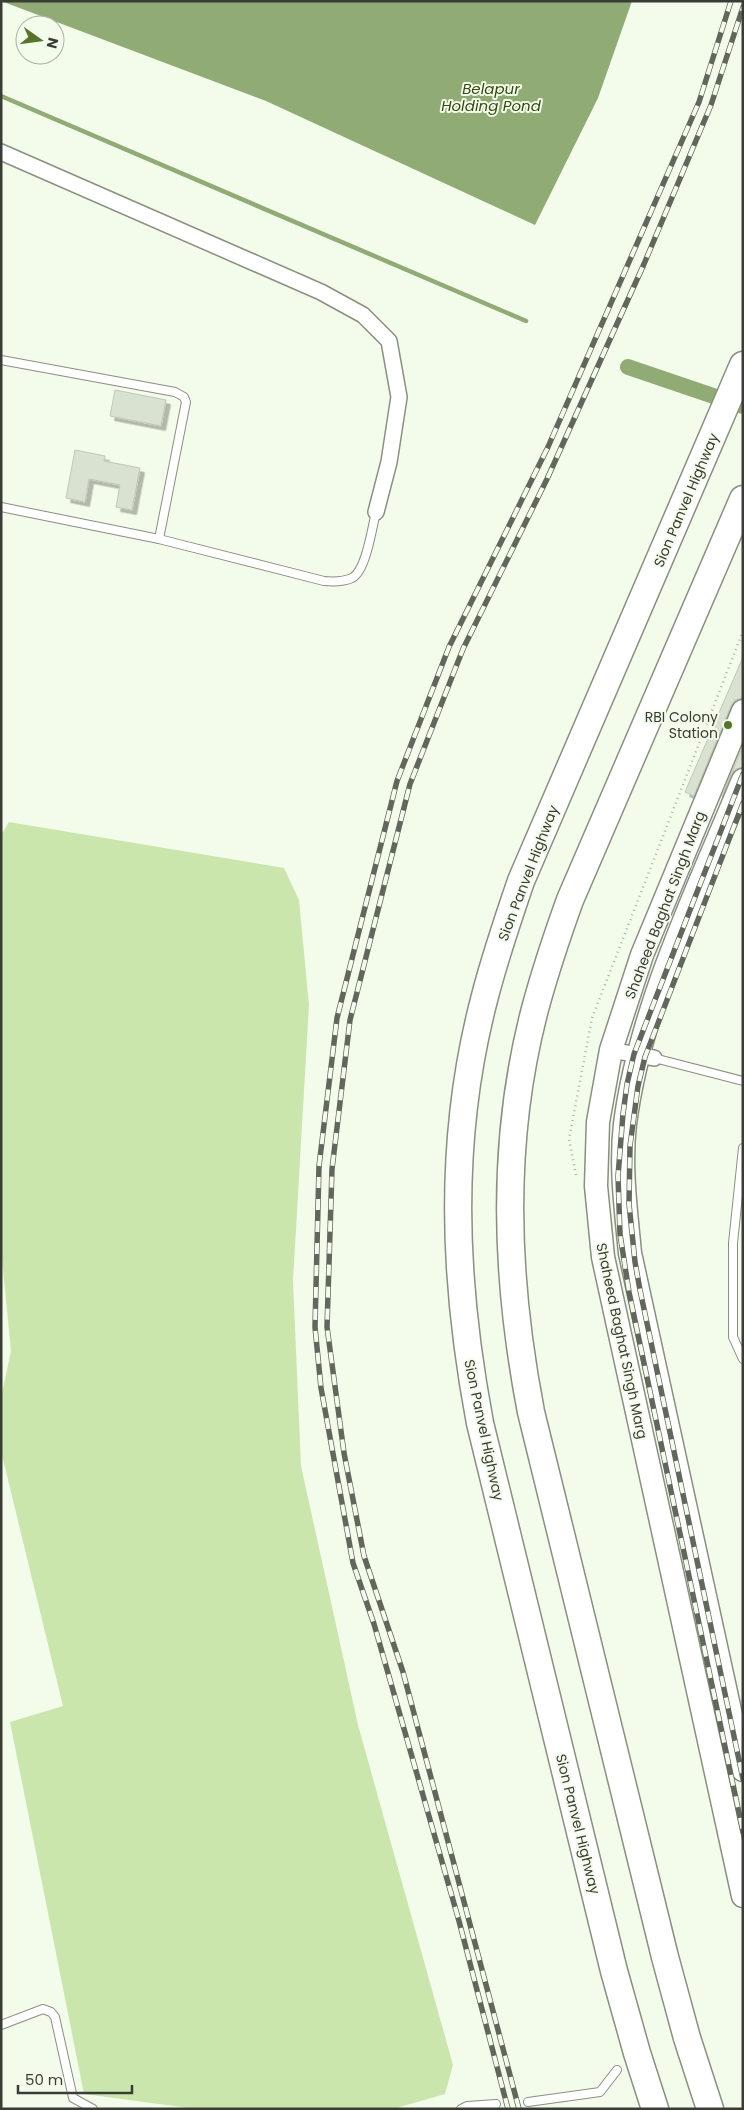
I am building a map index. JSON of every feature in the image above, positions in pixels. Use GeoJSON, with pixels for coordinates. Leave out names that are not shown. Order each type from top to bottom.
{"type":"FeatureCollection","features":[{"type":"Feature","properties":{"kind":"highway","name":"Sion Panvel Highway"},"geometry":{"type":"LineString","coordinates":[[655,2109],[614,1971],[480,1423],[468,1363],[461,1302],[458,1180],[463,1119],[472,1058],[484,998],[501,939],[521,881],[712,440],[742,366]]}},
{"type":"Feature","properties":{"kind":"highway"},"geometry":{"type":"LineString","coordinates":[[710,2109],[664,1957],[531,1412],[520,1355],[513,1298],[510,1182],[515,1124],[523,1067],[535,1010],[551,955],[570,900],[743,499]]}},
{"type":"Feature","properties":{"kind":"main road","name":"Shaheed Baghat Singh Marg"},"geometry":{"type":"LineString","coordinates":[[743,711],[642,955],[611,1050],[598,1122],[596,1186],[603,1257],[743,1896]]}},
{"type":"Feature","properties":{"kind":"main road","name":"Shaheed Baghat Singh Marg"},"geometry":{"type":"LineString","coordinates":[[743,780],[668,964],[646,1056],[625,1125],[624,1185],[630,1253],[743,1770]]}},
{"type":"Feature","properties":{"kind":"street"},"geometry":{"type":"LineString","coordinates":[[1,152],[321,292],[363,315],[383,334],[389,341],[399,397],[389,462],[376,512]]}},
{"type":"Feature","properties":{"kind":"street"},"geometry":{"type":"LineString","coordinates":[[611,1050],[646,1056]]}},
{"type":"Feature","properties":{"kind":"lane"},"geometry":{"type":"LineString","coordinates":[[1,360],[175,392],[184,397],[186,402],[159,539]]}},
{"type":"Feature","properties":{"kind":"lane"},"geometry":{"type":"LineString","coordinates":[[1,507],[159,539],[324,581],[338,582],[353,578],[361,570],[376,512]]}},
{"type":"Feature","properties":{"kind":"lane"},"geometry":{"type":"LineString","coordinates":[[646,1056],[743,1081]]}},
{"type":"Feature","properties":{"kind":"lane"},"geometry":{"type":"LineString","coordinates":[[743,1148],[733,1243],[734,1337],[743,1359]]}},
{"type":"Feature","properties":{"kind":"lane"},"geometry":{"type":"LineString","coordinates":[[1,2026],[43,2009],[51,2012],[55,2017],[73,2098],[93,2109]]}},
{"type":"Feature","properties":{"kind":"lane"},"geometry":{"type":"LineString","coordinates":[[528,2102],[600,2092],[617,2070]]}},
{"type":"Feature","properties":{"kind":"lane"},"geometry":{"type":"LineString","coordinates":[[462,2109],[467,2106],[496,2104]]}},
{"type":"Feature","properties":{"kind":"shaded area"},"geometry":{"type":"Polygon","coordinates":[[[9,822],[284,868],[299,900],[309,1005],[293,1281],[301,1466],[358,1725],[453,2065],[445,2094],[393,2109],[196,2109],[84,2094],[10,1722],[63,1706],[1,1451],[1,1398],[11,1351],[1,1249],[1,835],[9,822]]]}},
{"type":"Feature","properties":{"kind":"water","name":"Belapur Holding Pond"},"geometry":{"type":"Polygon","coordinates":[[[1,1],[632,1],[598,98],[535,225],[266,101],[65,25],[65,15],[38,15],[1,1]]]}},
{"type":"Feature","properties":{"kind":"building"},"geometry":{"type":"Polygon","coordinates":[[[115,390],[166,400],[161,426],[110,416],[115,390]]]}},
{"type":"Feature","properties":{"kind":"building"},"geometry":{"type":"Polygon","coordinates":[[[75,450],[105,456],[104,461],[140,468],[132,510],[116,507],[120,485],[89,479],[85,502],[66,498],[75,450]]]}},
{"type":"Feature","properties":{"kind":"building"},"geometry":{"type":"Polygon","coordinates":[[[743,657],[743,698],[735,700],[731,706],[694,796],[685,792],[743,657]]]}},
{"type":"Feature","properties":{"kind":"building"},"geometry":{"type":"Polygon","coordinates":[[[743,746],[743,767],[736,769],[732,773],[743,746]]]}},
{"type":"Feature","properties":{"kind":"waterway"},"geometry":{"type":"LineString","coordinates":[[1,96],[526,321]]}},
{"type":"Feature","properties":{"kind":"waterway"},"geometry":{"type":"LineString","coordinates":[[628,367],[743,406]]}},
{"type":"Feature","properties":{"kind":"railway"},"geometry":{"type":"LineString","coordinates":[[508,2109],[459,1921],[374,1624],[353,1563],[321,1388],[315,1327],[319,1166],[337,1018],[397,781],[449,647],[548,447],[699,102],[731,1]]}},
{"type":"Feature","properties":{"kind":"railway"},"geometry":{"type":"LineString","coordinates":[[519,2109],[403,1672],[364,1556],[344,1453],[327,1327],[332,1169],[350,1020],[410,784],[463,649],[547,479],[644,264],[711,105],[743,7]]}},
{"type":"Feature","properties":{"kind":"railway"},"geometry":{"type":"LineString","coordinates":[[743,774],[634,1054],[623,1114],[618,1176],[620,1234],[629,1292],[743,1832]]}},
{"type":"Feature","properties":{"kind":"railway"},"geometry":{"type":"LineString","coordinates":[[743,803],[645,1057],[638,1086],[630,1146],[629,1204],[640,1290],[743,1779]]}},
{"type":"Feature","properties":{"kind":"place","name":"RBI Colony Station"},"geometry":{"type":"Point","coordinates":[728,725]}}]}
